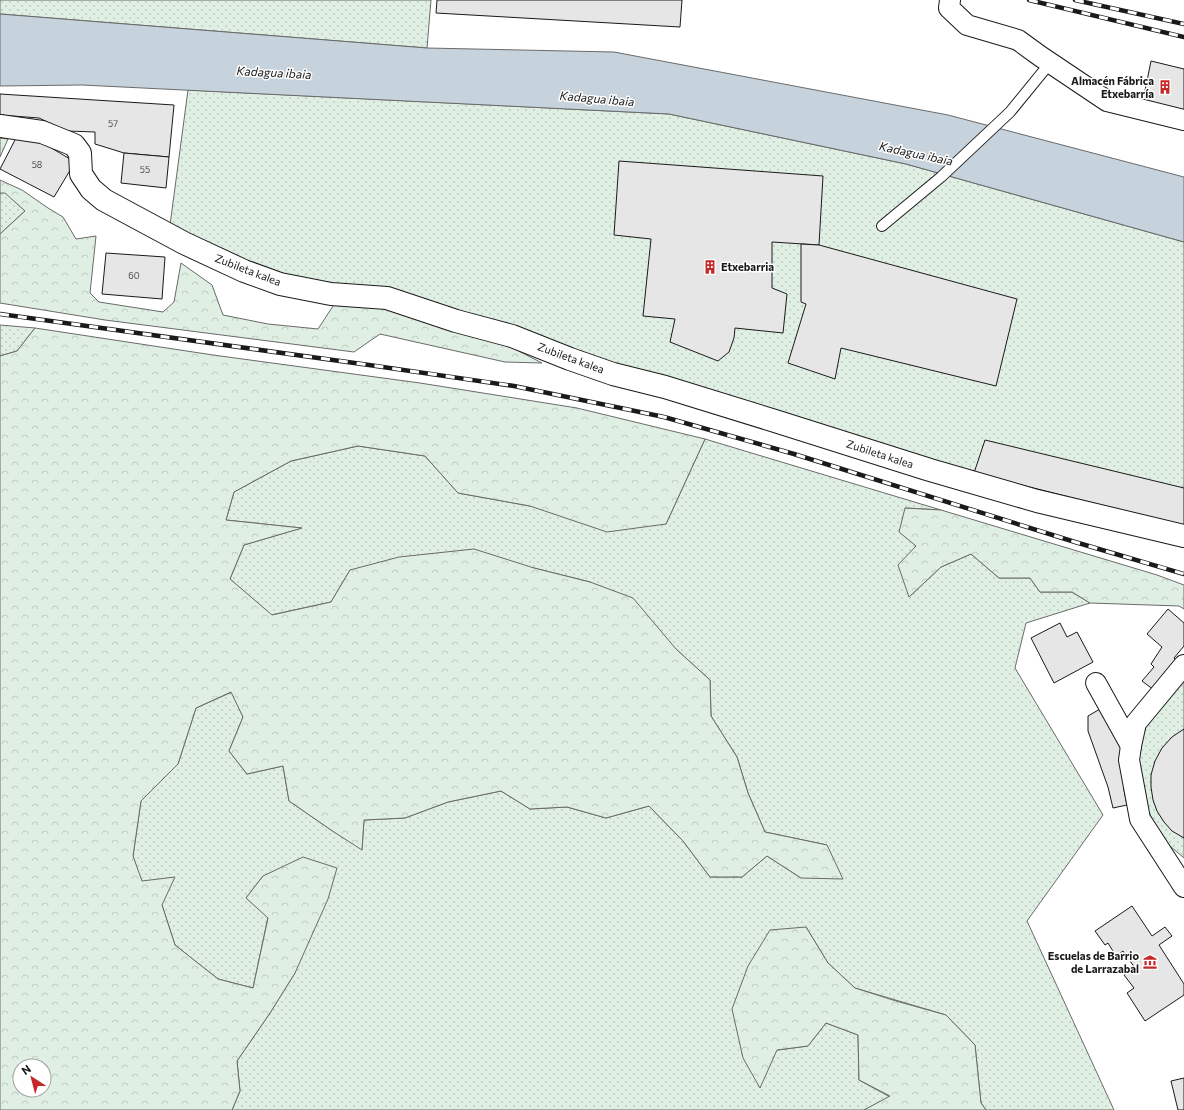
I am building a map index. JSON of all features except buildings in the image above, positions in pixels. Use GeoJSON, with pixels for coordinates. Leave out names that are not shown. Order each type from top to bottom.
{"type":"FeatureCollection","features":[{"type":"Feature","properties":{"kind":"street"},"geometry":{"type":"LineString","coordinates":[[950,0],[948,8],[967,25],[1018,40],[1107,101],[1184,120]]}},
{"type":"Feature","properties":{"kind":"street","name":"Zubileta kalea"},"geometry":{"type":"LineString","coordinates":[[0,126],[42,132],[74,145],[80,154],[82,174],[91,189],[104,200],[184,243],[244,271],[280,284],[331,294],[387,298],[456,321],[512,336],[613,374],[680,392],[930,470],[1037,501],[1184,536]]}},
{"type":"Feature","properties":{"kind":"street"},"geometry":{"type":"LineString","coordinates":[[1184,666],[1136,723],[1129,760],[1140,819],[1184,887]]}},
{"type":"Feature","properties":{"kind":"street"},"geometry":{"type":"LineString","coordinates":[[1096,683],[1131,746]]}},
{"type":"Feature","properties":{"kind":"lane"},"geometry":{"type":"LineString","coordinates":[[882,226],[927,189],[1010,112],[1050,63]]}},
{"type":"Feature","properties":{"kind":"green space"},"geometry":{"type":"Polygon","coordinates":[[[0,0],[431,0],[427,48],[0,14],[0,0]]]}},
{"type":"Feature","properties":{"kind":"green space"},"geometry":{"type":"Polygon","coordinates":[[[188,90],[669,114],[906,164],[1184,242],[1184,530],[303,286],[170,225],[188,90]]]}},
{"type":"Feature","properties":{"kind":"green space"},"geometry":{"type":"Polygon","coordinates":[[[0,138],[8,139],[0,157],[0,138]]]}},
{"type":"Feature","properties":{"kind":"green space"},"geometry":{"type":"Polygon","coordinates":[[[0,180],[22,190],[63,217],[76,239],[96,236],[90,293],[99,302],[163,312],[174,302],[181,263],[212,285],[223,315],[268,324],[318,329],[335,303],[394,310],[509,346],[542,363],[505,362],[380,334],[354,352],[105,320],[0,303],[0,234],[25,211],[5,193],[0,193],[0,180]]]}},
{"type":"Feature","properties":{"kind":"green space"},"geometry":{"type":"Polygon","coordinates":[[[5,192],[25,211],[0,234],[0,193],[5,192]]]}},
{"type":"Feature","properties":{"kind":"green space"},"geometry":{"type":"Polygon","coordinates":[[[0,325],[35,328],[17,351],[0,356],[0,325]]]}},
{"type":"Feature","properties":{"kind":"green space"},"geometry":{"type":"Polygon","coordinates":[[[35,328],[213,355],[420,383],[577,408],[705,439],[666,524],[607,532],[530,506],[458,493],[425,456],[358,446],[291,461],[234,492],[226,520],[302,528],[244,545],[230,579],[272,615],[331,602],[350,570],[399,557],[474,549],[534,568],[590,582],[633,598],[676,649],[710,680],[711,716],[737,757],[748,793],[765,832],[827,845],[843,879],[801,878],[767,856],[742,877],[710,877],[683,841],[649,806],[606,818],[567,807],[530,809],[501,791],[448,802],[405,818],[364,820],[362,850],[289,801],[283,766],[247,774],[229,751],[243,717],[231,692],[196,708],[178,764],[141,801],[133,856],[142,881],[175,877],[162,905],[175,945],[218,979],[253,988],[268,918],[246,898],[263,876],[303,857],[337,868],[328,899],[295,973],[237,1061],[240,1091],[232,1110],[0,1110],[0,356],[17,351],[35,328]]]}},
{"type":"Feature","properties":{"kind":"green space"},"geometry":{"type":"Polygon","coordinates":[[[705,439],[941,510],[905,508],[916,546],[909,597],[941,567],[971,554],[999,578],[1030,578],[1040,592],[1072,592],[1090,603],[1026,623],[1015,668],[1103,815],[1027,921],[1114,1110],[986,1110],[981,1103],[975,1045],[946,1015],[855,988],[828,963],[806,927],[778,1050],[808,1046],[826,1023],[858,1035],[859,1080],[890,1097],[864,1110],[232,1110],[240,1091],[237,1061],[295,973],[263,876],[246,898],[268,917],[253,988],[218,979],[175,945],[162,905],[141,881],[133,856],[141,801],[178,764],[196,708],[232,692],[243,717],[229,751],[247,774],[283,766],[289,801],[362,849],[364,820],[405,818],[448,802],[501,791],[530,809],[567,807],[606,818],[649,806],[683,841],[710,877],[742,877],[767,856],[801,878],[827,845],[765,832],[748,793],[737,757],[711,716],[710,680],[676,649],[590,582],[534,568],[350,570],[331,602],[271,615],[230,579],[244,545],[301,528],[226,520],[234,492],[291,461],[358,446],[425,456],[458,493],[530,506],[666,524],[705,439]]]}},
{"type":"Feature","properties":{"kind":"green space"},"geometry":{"type":"Polygon","coordinates":[[[905,508],[941,510],[1157,575],[1184,585],[1184,609],[1179,606],[1090,603],[1072,592],[1040,592],[1030,578],[999,578],[971,554],[941,567],[909,597],[898,565],[916,546],[899,532],[905,508]]]}},
{"type":"Feature","properties":{"kind":"green space"},"geometry":{"type":"Polygon","coordinates":[[[1184,677],[1184,858],[1163,840],[1148,811],[1137,761],[1143,727],[1184,677]]]}},
{"type":"Feature","properties":{"kind":"green space"},"geometry":{"type":"Polygon","coordinates":[[[806,927],[828,963],[855,988],[946,1015],[975,1045],[981,1103],[986,1110],[864,1110],[890,1096],[859,1080],[858,1035],[826,1023],[808,1046],[777,1050],[760,1088],[743,1058],[732,1009],[748,966],[770,930],[806,927]]]}},
{"type":"Feature","properties":{"kind":"water","name":"Kadagua ibaia"},"geometry":{"type":"Polygon","coordinates":[[[0,14],[427,48],[614,52],[948,115],[1184,177],[1184,242],[906,164],[669,114],[82,85],[0,86],[0,14]]]}},
{"type":"Feature","properties":{"kind":"railway"},"geometry":{"type":"LineString","coordinates":[[1029,0],[1184,37]]}},
{"type":"Feature","properties":{"kind":"railway"},"geometry":{"type":"LineString","coordinates":[[1075,0],[1184,24]]}},
{"type":"Feature","properties":{"kind":"railway"},"geometry":{"type":"LineString","coordinates":[[0,314],[514,386],[664,417],[794,454],[1075,542],[1184,574]]}},
{"type":"Feature","properties":{"kind":"place","name":"Almacén Fábrica Etxebarría"},"geometry":{"type":"Point","coordinates":[1165,87]}},
{"type":"Feature","properties":{"kind":"place","name":"Etxebarria"},"geometry":{"type":"Point","coordinates":[710,267]}},
{"type":"Feature","properties":{"kind":"place","name":"Escuelas de Barrio de Larrazabal"},"geometry":{"type":"Point","coordinates":[1150,962]}}]}
